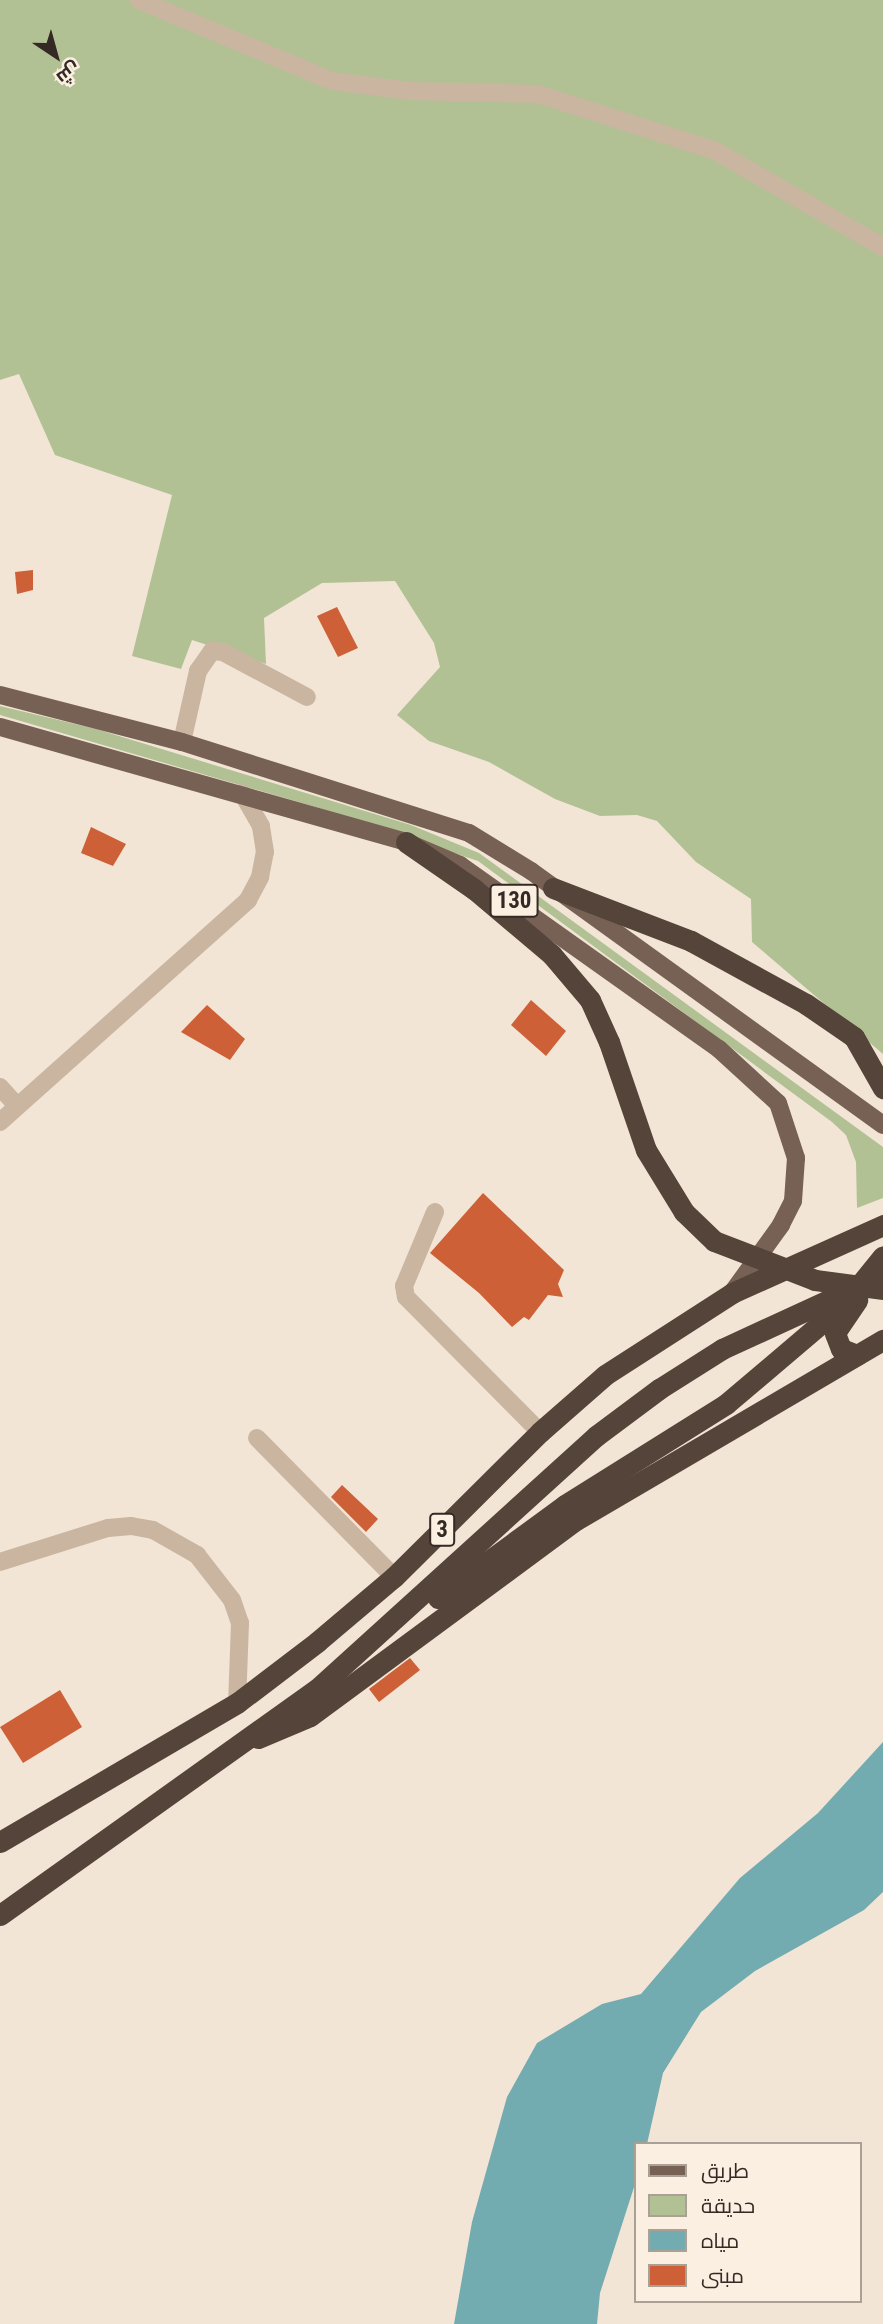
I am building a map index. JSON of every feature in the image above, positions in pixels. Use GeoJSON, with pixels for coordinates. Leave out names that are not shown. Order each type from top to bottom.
{"type":"FeatureCollection","features":[{"type":"Feature","properties":{"kind":"highway"},"geometry":{"type":"LineString","coordinates":[[406,842],[474,890],[552,955],[590,1000],[609,1042],[646,1150],[684,1212],[714,1241],[815,1280],[883,1289]]}},
{"type":"Feature","properties":{"kind":"highway"},"geometry":{"type":"LineString","coordinates":[[553,888],[691,941],[806,1004],[854,1037],[883,1088]]}},
{"type":"Feature","properties":{"kind":"highway","name":"3"},"geometry":{"type":"LineString","coordinates":[[0,1842],[237,1703],[394,1577],[540,1432],[605,1375],[732,1293],[883,1225]]}},
{"type":"Feature","properties":{"kind":"highway"},"geometry":{"type":"LineString","coordinates":[[317,1689],[565,1506],[726,1404],[845,1303],[883,1256]]}},
{"type":"Feature","properties":{"kind":"highway"},"geometry":{"type":"LineString","coordinates":[[807,1383],[826,1361],[835,1333],[847,1310],[883,1277]]}},
{"type":"Feature","properties":{"kind":"highway","name":"3"},"geometry":{"type":"LineString","coordinates":[[0,1915],[317,1689],[596,1436],[659,1389],[722,1349],[883,1277]]}},
{"type":"Feature","properties":{"kind":"highway"},"geometry":{"type":"LineString","coordinates":[[835,1333],[841,1349],[856,1355]]}},
{"type":"Feature","properties":{"kind":"highway"},"geometry":{"type":"LineString","coordinates":[[246,1740],[286,1730],[310,1716],[547,1539],[883,1340]]}},
{"type":"Feature","properties":{"kind":"main road","name":"130"},"geometry":{"type":"LineString","coordinates":[[0,695],[182,741],[469,833],[553,888],[883,1125]]}},
{"type":"Feature","properties":{"kind":"main road","name":"130"},"geometry":{"type":"LineString","coordinates":[[0,727],[242,793],[406,842],[460,865],[547,922],[719,1049],[778,1103],[796,1158],[793,1201],[781,1225],[732,1293]]}},
{"type":"Feature","properties":{"kind":"street"},"geometry":{"type":"LineString","coordinates":[[139,0],[332,81],[409,91],[538,94],[714,150],[883,247]]}},
{"type":"Feature","properties":{"kind":"street"},"geometry":{"type":"LineString","coordinates":[[182,741],[198,671],[212,652],[223,652],[307,697]]}},
{"type":"Feature","properties":{"kind":"street"},"geometry":{"type":"LineString","coordinates":[[0,1122],[248,900],[264,864],[264,839],[256,814],[242,793]]}},
{"type":"Feature","properties":{"kind":"street"},"geometry":{"type":"LineString","coordinates":[[0,1087],[17,1106]]}},
{"type":"Feature","properties":{"kind":"street"},"geometry":{"type":"LineString","coordinates":[[435,1212],[404,1286],[406,1297],[540,1432]]}},
{"type":"Feature","properties":{"kind":"street"},"geometry":{"type":"LineString","coordinates":[[257,1438],[394,1577]]}},
{"type":"Feature","properties":{"kind":"street"},"geometry":{"type":"LineString","coordinates":[[0,1562],[108,1528],[131,1526],[153,1530],[197,1555],[232,1600],[240,1623],[237,1703]]}},
{"type":"Feature","properties":{"kind":"green space"},"geometry":{"type":"Polygon","coordinates":[[[0,0],[883,0],[883,1054],[752,942],[751,899],[696,862],[657,821],[637,815],[600,816],[555,799],[489,762],[429,741],[397,715],[440,667],[434,643],[395,581],[322,583],[264,618],[266,664],[192,640],[181,669],[132,656],[172,495],[55,455],[19,374],[0,380],[0,0]]]}},
{"type":"Feature","properties":{"kind":"green space"},"geometry":{"type":"Polygon","coordinates":[[[0,706],[96,729],[411,825],[479,853],[883,1147],[883,1198],[857,1208],[856,1162],[846,1135],[832,1122],[478,861],[319,808],[0,715],[0,706]]]}},
{"type":"Feature","properties":{"kind":"water"},"geometry":{"type":"Polygon","coordinates":[[[883,1742],[883,1892],[864,1910],[755,1971],[701,2012],[663,2073],[647,2142],[634,2142],[634,2187],[600,2293],[597,2324],[454,2324],[472,2222],[507,2097],[537,2043],[602,2004],[641,1994],[740,1878],[818,1813],[883,1742]]]}},
{"type":"Feature","properties":{"kind":"building"},"geometry":{"type":"Polygon","coordinates":[[[33,570],[33,590],[17,594],[15,572],[33,570]]]}},
{"type":"Feature","properties":{"kind":"building"},"geometry":{"type":"Polygon","coordinates":[[[337,607],[358,648],[338,657],[317,616],[337,607]]]}},
{"type":"Feature","properties":{"kind":"building"},"geometry":{"type":"Polygon","coordinates":[[[91,827],[126,844],[113,866],[81,853],[91,827]]]}},
{"type":"Feature","properties":{"kind":"building"},"geometry":{"type":"Polygon","coordinates":[[[531,1000],[566,1031],[546,1056],[511,1025],[531,1000]]]}},
{"type":"Feature","properties":{"kind":"building"},"geometry":{"type":"Polygon","coordinates":[[[207,1005],[245,1039],[230,1060],[181,1032],[207,1005]]]}},
{"type":"Feature","properties":{"kind":"building"},"geometry":{"type":"Polygon","coordinates":[[[483,1193],[564,1270],[558,1284],[563,1297],[548,1295],[529,1320],[524,1317],[512,1327],[479,1293],[430,1253],[483,1193]]]}},
{"type":"Feature","properties":{"kind":"building"},"geometry":{"type":"Polygon","coordinates":[[[342,1485],[378,1519],[366,1532],[331,1497],[342,1485]]]}},
{"type":"Feature","properties":{"kind":"building"},"geometry":{"type":"Polygon","coordinates":[[[410,1658],[420,1670],[379,1702],[369,1689],[410,1658]]]}},
{"type":"Feature","properties":{"kind":"building"},"geometry":{"type":"Polygon","coordinates":[[[60,1690],[82,1727],[23,1763],[0,1727],[60,1690]]]}}]}
